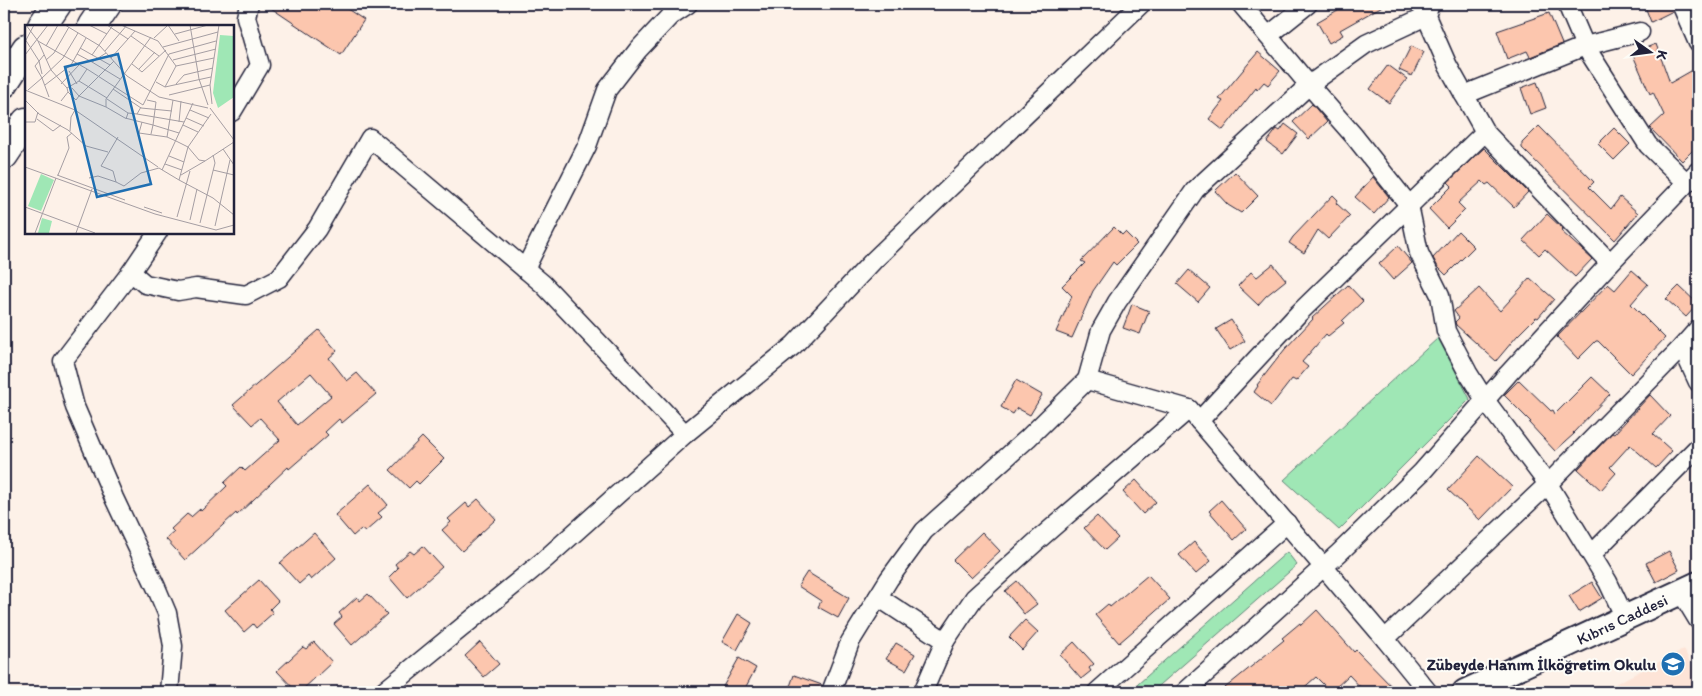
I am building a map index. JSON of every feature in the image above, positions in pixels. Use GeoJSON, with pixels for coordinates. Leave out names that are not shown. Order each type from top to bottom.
{"type":"FeatureCollection","features":[{"type":"Feature","properties":{"kind":"main road"},"geometry":{"type":"LineString","coordinates":[[43,25],[57,4]]}},
{"type":"Feature","properties":{"kind":"main road"},"geometry":{"type":"LineString","coordinates":[[93,25],[107,4]]}},
{"type":"Feature","properties":{"kind":"main road"},"geometry":{"type":"LineString","coordinates":[[4,83],[25,52]]}},
{"type":"Feature","properties":{"kind":"main road"},"geometry":{"type":"LineString","coordinates":[[4,155],[25,124]]}},
{"type":"Feature","properties":{"kind":"main road","name":"Kıbrıs Caddesi"},"geometry":{"type":"LineString","coordinates":[[1465,692],[1690,588]]}},
{"type":"Feature","properties":{"kind":"street"},"geometry":{"type":"LineString","coordinates":[[234,109],[260,65],[246,17],[250,4]]}},
{"type":"Feature","properties":{"kind":"street"},"geometry":{"type":"LineString","coordinates":[[526,269],[587,146],[607,90],[638,50],[670,16],[688,4]]}},
{"type":"Feature","properties":{"kind":"street"},"geometry":{"type":"LineString","coordinates":[[382,692],[543,561],[685,434],[794,345],[873,261],[1141,4]]}},
{"type":"Feature","properties":{"kind":"street"},"geometry":{"type":"LineString","coordinates":[[1241,4],[1354,136],[1409,205],[1419,253],[1440,295],[1446,331],[1468,374],[1485,400],[1548,484],[1592,554],[1625,618]]}},
{"type":"Feature","properties":{"kind":"street"},"geometry":{"type":"LineString","coordinates":[[1268,36],[1308,4]]}},
{"type":"Feature","properties":{"kind":"street"},"geometry":{"type":"LineString","coordinates":[[1186,692],[1323,567],[1422,472],[1610,263],[1692,177],[1648,145],[1585,46],[1567,4]]}},
{"type":"Feature","properties":{"kind":"street"},"geometry":{"type":"LineString","coordinates":[[1681,4],[1698,43]]}},
{"type":"Feature","properties":{"kind":"street"},"geometry":{"type":"LineString","coordinates":[[831,692],[850,642],[878,597],[924,531],[1028,438],[1087,380],[1101,330],[1117,302],[1195,190],[1309,85],[1366,44],[1428,10],[1448,66],[1485,132],[1610,263]]}},
{"type":"Feature","properties":{"kind":"street"},"geometry":{"type":"LineString","coordinates":[[1464,95],[1585,46],[1640,32]]}},
{"type":"Feature","properties":{"kind":"street"},"geometry":{"type":"LineString","coordinates":[[924,692],[945,641],[974,598],[1038,540],[1194,415],[1485,132]]}},
{"type":"Feature","properties":{"kind":"street"},"geometry":{"type":"LineString","coordinates":[[131,272],[145,284],[178,291],[196,288],[246,295],[279,278],[318,228],[370,138],[543,284],[685,434]]}},
{"type":"Feature","properties":{"kind":"street"},"geometry":{"type":"LineString","coordinates":[[157,234],[131,272],[63,361],[76,407],[114,498],[167,612],[173,646],[169,692]]}},
{"type":"Feature","properties":{"kind":"street"},"geometry":{"type":"LineString","coordinates":[[1385,639],[1548,484],[1698,329]]}},
{"type":"Feature","properties":{"kind":"street"},"geometry":{"type":"LineString","coordinates":[[1682,347],[1698,382]]}},
{"type":"Feature","properties":{"kind":"street"},"geometry":{"type":"LineString","coordinates":[[1087,380],[1194,415],[1428,692]]}},
{"type":"Feature","properties":{"kind":"street"},"geometry":{"type":"LineString","coordinates":[[1592,554],[1698,447]]}},
{"type":"Feature","properties":{"kind":"street"},"geometry":{"type":"LineString","coordinates":[[1097,692],[1287,523]]}},
{"type":"Feature","properties":{"kind":"street"},"geometry":{"type":"LineString","coordinates":[[1690,588],[1698,620]]}},
{"type":"Feature","properties":{"kind":"street"},"geometry":{"type":"LineString","coordinates":[[878,597],[945,641]]}},
{"type":"Feature","properties":{"kind":"shaded area","name":"Zübeyde Hanım İlköğretim Okulu"},"geometry":{"type":"Polygon","coordinates":[[[1684,649],[1698,680],[1698,692],[1599,692],[1684,649]]]}},
{"type":"Feature","properties":{"kind":"green space"},"geometry":{"type":"Polygon","coordinates":[[[1438,338],[1470,399],[1339,530],[1284,480],[1438,338]]]}},
{"type":"Feature","properties":{"kind":"green space"},"geometry":{"type":"Polygon","coordinates":[[[1287,552],[1297,565],[1152,692],[1129,692],[1287,552]]]}},
{"type":"Feature","properties":{"kind":"building"},"geometry":{"type":"Polygon","coordinates":[[[265,4],[340,4],[364,20],[341,55],[265,4]]]}},
{"type":"Feature","properties":{"kind":"building"},"geometry":{"type":"Polygon","coordinates":[[[1348,4],[1386,4],[1340,30],[1343,35],[1329,43],[1317,22],[1348,4]]]}},
{"type":"Feature","properties":{"kind":"building"},"geometry":{"type":"Polygon","coordinates":[[[1644,4],[1671,4],[1673,11],[1651,22],[1644,4]]]}},
{"type":"Feature","properties":{"kind":"building"},"geometry":{"type":"Polygon","coordinates":[[[1549,13],[1562,44],[1530,57],[1527,51],[1507,59],[1497,31],[1549,13]]]}},
{"type":"Feature","properties":{"kind":"building"},"geometry":{"type":"Polygon","coordinates":[[[1656,44],[1670,83],[1698,67],[1698,145],[1682,161],[1650,128],[1664,115],[1653,92],[1650,94],[1632,53],[1656,44]]]}},
{"type":"Feature","properties":{"kind":"building"},"geometry":{"type":"Polygon","coordinates":[[[1411,46],[1424,52],[1412,76],[1399,70],[1411,46]]]}},
{"type":"Feature","properties":{"kind":"building"},"geometry":{"type":"Polygon","coordinates":[[[1258,52],[1280,71],[1268,85],[1264,82],[1257,90],[1256,88],[1223,130],[1209,119],[1223,101],[1219,99],[1258,52]]]}},
{"type":"Feature","properties":{"kind":"building"},"geometry":{"type":"Polygon","coordinates":[[[1388,65],[1407,79],[1389,103],[1370,89],[1388,65]]]}},
{"type":"Feature","properties":{"kind":"building"},"geometry":{"type":"Polygon","coordinates":[[[1537,82],[1546,108],[1530,114],[1521,88],[1537,82]]]}},
{"type":"Feature","properties":{"kind":"building"},"geometry":{"type":"Polygon","coordinates":[[[1312,104],[1327,122],[1309,139],[1293,122],[1312,104]]]}},
{"type":"Feature","properties":{"kind":"building"},"geometry":{"type":"Polygon","coordinates":[[[1285,124],[1298,134],[1283,154],[1267,142],[1277,129],[1280,131],[1285,124]]]}},
{"type":"Feature","properties":{"kind":"building"},"geometry":{"type":"Polygon","coordinates":[[[1539,126],[1594,182],[1589,187],[1611,209],[1620,197],[1638,213],[1615,240],[1522,148],[1522,143],[1539,126]]]}},
{"type":"Feature","properties":{"kind":"building"},"geometry":{"type":"Polygon","coordinates":[[[1614,128],[1630,144],[1614,160],[1598,144],[1614,128]]]}},
{"type":"Feature","properties":{"kind":"building"},"geometry":{"type":"Polygon","coordinates":[[[1484,148],[1528,192],[1514,207],[1489,183],[1486,185],[1482,181],[1458,203],[1465,210],[1447,228],[1429,209],[1452,186],[1448,182],[1484,148]]]}},
{"type":"Feature","properties":{"kind":"building"},"geometry":{"type":"Polygon","coordinates":[[[1235,172],[1258,196],[1241,213],[1228,205],[1215,191],[1235,172]]]}},
{"type":"Feature","properties":{"kind":"building"},"geometry":{"type":"Polygon","coordinates":[[[1373,177],[1389,197],[1374,214],[1355,197],[1373,177]]]}},
{"type":"Feature","properties":{"kind":"building"},"geometry":{"type":"Polygon","coordinates":[[[1333,195],[1338,200],[1336,203],[1350,216],[1328,239],[1318,230],[1304,253],[1289,243],[1293,237],[1333,195]]]}},
{"type":"Feature","properties":{"kind":"building"},"geometry":{"type":"Polygon","coordinates":[[[1547,214],[1563,229],[1561,231],[1592,259],[1575,277],[1545,249],[1539,255],[1523,240],[1547,214]]]}},
{"type":"Feature","properties":{"kind":"building"},"geometry":{"type":"Polygon","coordinates":[[[1114,227],[1122,235],[1125,232],[1137,244],[1116,265],[1113,262],[1093,291],[1072,338],[1056,332],[1072,296],[1062,286],[1085,263],[1081,261],[1114,227]]]}},
{"type":"Feature","properties":{"kind":"building"},"geometry":{"type":"Polygon","coordinates":[[[1458,231],[1474,247],[1446,275],[1433,258],[1458,231]]]}},
{"type":"Feature","properties":{"kind":"building"},"geometry":{"type":"Polygon","coordinates":[[[1398,246],[1412,263],[1393,280],[1379,264],[1398,246]]]}},
{"type":"Feature","properties":{"kind":"building"},"geometry":{"type":"Polygon","coordinates":[[[1273,264],[1286,280],[1258,305],[1238,286],[1251,272],[1257,277],[1273,264]]]}},
{"type":"Feature","properties":{"kind":"building"},"geometry":{"type":"Polygon","coordinates":[[[1189,270],[1210,288],[1198,302],[1177,284],[1189,270]]]}},
{"type":"Feature","properties":{"kind":"building"},"geometry":{"type":"Polygon","coordinates":[[[1632,270],[1648,284],[1631,304],[1665,338],[1631,374],[1598,341],[1578,359],[1557,337],[1608,284],[1615,290],[1632,270]]]}},
{"type":"Feature","properties":{"kind":"building"},"geometry":{"type":"Polygon","coordinates":[[[1530,278],[1554,299],[1538,318],[1536,317],[1517,336],[1496,361],[1456,325],[1455,322],[1459,318],[1454,311],[1479,288],[1500,311],[1530,278]]]}},
{"type":"Feature","properties":{"kind":"building"},"geometry":{"type":"Polygon","coordinates":[[[1348,285],[1363,301],[1342,321],[1344,323],[1328,336],[1326,334],[1302,362],[1308,367],[1296,381],[1292,379],[1271,406],[1254,392],[1257,385],[1312,318],[1348,285]]]}},
{"type":"Feature","properties":{"kind":"building"},"geometry":{"type":"Polygon","coordinates":[[[1679,286],[1698,304],[1686,317],[1666,299],[1679,286]]]}},
{"type":"Feature","properties":{"kind":"building"},"geometry":{"type":"Polygon","coordinates":[[[1132,304],[1149,311],[1140,334],[1123,328],[1132,304]]]}},
{"type":"Feature","properties":{"kind":"building"},"geometry":{"type":"Polygon","coordinates":[[[1231,320],[1245,341],[1230,350],[1216,329],[1231,320]]]}},
{"type":"Feature","properties":{"kind":"building"},"geometry":{"type":"Polygon","coordinates":[[[319,330],[337,351],[329,358],[347,381],[357,373],[376,394],[342,423],[339,419],[325,432],[328,435],[289,469],[288,467],[185,560],[166,539],[174,532],[171,529],[187,514],[191,517],[200,509],[201,511],[227,486],[224,483],[241,467],[245,471],[280,440],[260,418],[252,425],[233,405],[319,330]],[[311,373],[277,402],[297,425],[331,396],[311,373]]]}},
{"type":"Feature","properties":{"kind":"building"},"geometry":{"type":"Polygon","coordinates":[[[1592,377],[1610,394],[1574,434],[1555,451],[1529,423],[1531,422],[1504,395],[1519,380],[1551,411],[1553,410],[1555,414],[1592,377]]]}},
{"type":"Feature","properties":{"kind":"building"},"geometry":{"type":"Polygon","coordinates":[[[1016,380],[1042,395],[1030,415],[1017,408],[1013,414],[1001,407],[1016,380]]]}},
{"type":"Feature","properties":{"kind":"building"},"geometry":{"type":"Polygon","coordinates":[[[1650,395],[1670,416],[1653,434],[1672,451],[1656,468],[1630,445],[1610,467],[1616,473],[1601,490],[1578,469],[1650,395]]]}},
{"type":"Feature","properties":{"kind":"building"},"geometry":{"type":"Polygon","coordinates":[[[422,437],[444,459],[419,484],[416,481],[409,488],[390,470],[422,437]]]}},
{"type":"Feature","properties":{"kind":"building"},"geometry":{"type":"Polygon","coordinates":[[[1479,456],[1512,487],[1480,520],[1448,490],[1479,456]]]}},
{"type":"Feature","properties":{"kind":"building"},"geometry":{"type":"Polygon","coordinates":[[[1136,480],[1156,502],[1143,514],[1123,492],[1136,480]]]}},
{"type":"Feature","properties":{"kind":"building"},"geometry":{"type":"Polygon","coordinates":[[[370,484],[388,505],[378,513],[382,517],[365,532],[361,529],[353,536],[335,515],[370,484]]]}},
{"type":"Feature","properties":{"kind":"building"},"geometry":{"type":"Polygon","coordinates":[[[478,499],[496,519],[462,551],[442,530],[451,522],[448,519],[466,503],[469,507],[478,499]]]}},
{"type":"Feature","properties":{"kind":"building"},"geometry":{"type":"Polygon","coordinates":[[[1221,500],[1246,529],[1234,540],[1209,511],[1221,500]]]}},
{"type":"Feature","properties":{"kind":"building"},"geometry":{"type":"Polygon","coordinates":[[[1097,516],[1118,538],[1105,550],[1084,528],[1097,516]]]}},
{"type":"Feature","properties":{"kind":"building"},"geometry":{"type":"Polygon","coordinates":[[[982,532],[1000,551],[971,578],[953,560],[982,532]]]}},
{"type":"Feature","properties":{"kind":"building"},"geometry":{"type":"Polygon","coordinates":[[[314,533],[336,558],[311,580],[308,576],[299,584],[280,563],[314,533]]]}},
{"type":"Feature","properties":{"kind":"building"},"geometry":{"type":"Polygon","coordinates":[[[1194,542],[1211,561],[1196,574],[1179,555],[1194,542]]]}},
{"type":"Feature","properties":{"kind":"building"},"geometry":{"type":"Polygon","coordinates":[[[423,546],[442,567],[407,598],[389,577],[398,568],[395,564],[410,551],[414,554],[423,546]]]}},
{"type":"Feature","properties":{"kind":"building"},"geometry":{"type":"Polygon","coordinates":[[[1669,551],[1679,570],[1656,582],[1646,563],[1669,551]]]}},
{"type":"Feature","properties":{"kind":"building"},"geometry":{"type":"Polygon","coordinates":[[[807,572],[849,598],[838,618],[818,607],[821,601],[798,586],[807,572]]]}},
{"type":"Feature","properties":{"kind":"building"},"geometry":{"type":"Polygon","coordinates":[[[1148,575],[1170,599],[1119,643],[1095,615],[1108,604],[1110,607],[1148,575]]]}},
{"type":"Feature","properties":{"kind":"building"},"geometry":{"type":"Polygon","coordinates":[[[259,580],[278,601],[270,609],[273,613],[256,628],[253,624],[244,632],[225,610],[259,580]]]}},
{"type":"Feature","properties":{"kind":"building"},"geometry":{"type":"Polygon","coordinates":[[[1017,581],[1037,604],[1024,614],[1005,591],[1017,581]]]}},
{"type":"Feature","properties":{"kind":"building"},"geometry":{"type":"Polygon","coordinates":[[[1592,582],[1602,598],[1579,612],[1569,596],[1592,582]]]}},
{"type":"Feature","properties":{"kind":"building"},"geometry":{"type":"Polygon","coordinates":[[[368,594],[387,614],[352,645],[334,624],[342,617],[339,613],[357,597],[360,601],[368,594]]]}},
{"type":"Feature","properties":{"kind":"building"},"geometry":{"type":"Polygon","coordinates":[[[1317,610],[1354,652],[1356,650],[1397,692],[1365,692],[1349,675],[1331,692],[1316,677],[1299,692],[1220,692],[1284,640],[1282,638],[1300,623],[1301,625],[1317,610]]]}},
{"type":"Feature","properties":{"kind":"building"},"geometry":{"type":"Polygon","coordinates":[[[738,614],[752,623],[737,650],[722,642],[738,614]]]}},
{"type":"Feature","properties":{"kind":"building"},"geometry":{"type":"Polygon","coordinates":[[[1025,620],[1038,632],[1022,650],[1009,637],[1025,620]]]}},
{"type":"Feature","properties":{"kind":"building"},"geometry":{"type":"Polygon","coordinates":[[[314,642],[332,662],[300,692],[297,692],[277,671],[303,647],[306,649],[314,642]]]}},
{"type":"Feature","properties":{"kind":"building"},"geometry":{"type":"Polygon","coordinates":[[[480,642],[499,664],[484,677],[465,656],[480,642]]]}},
{"type":"Feature","properties":{"kind":"building"},"geometry":{"type":"Polygon","coordinates":[[[1074,642],[1094,664],[1089,668],[1091,671],[1081,679],[1060,655],[1074,642]]]}},
{"type":"Feature","properties":{"kind":"building"},"geometry":{"type":"Polygon","coordinates":[[[896,643],[915,654],[906,670],[886,659],[896,643]]]}},
{"type":"Feature","properties":{"kind":"building"},"geometry":{"type":"Polygon","coordinates":[[[739,658],[756,668],[743,692],[720,692],[739,658]]]}},
{"type":"Feature","properties":{"kind":"building"},"geometry":{"type":"Polygon","coordinates":[[[794,675],[822,685],[821,692],[788,692],[794,675]]]}},
{"type":"Feature","properties":{"kind":"place","name":"Zübeyde Hanım İlköğretim Okulu"},"geometry":{"type":"Point","coordinates":[1673,664]}}]}
